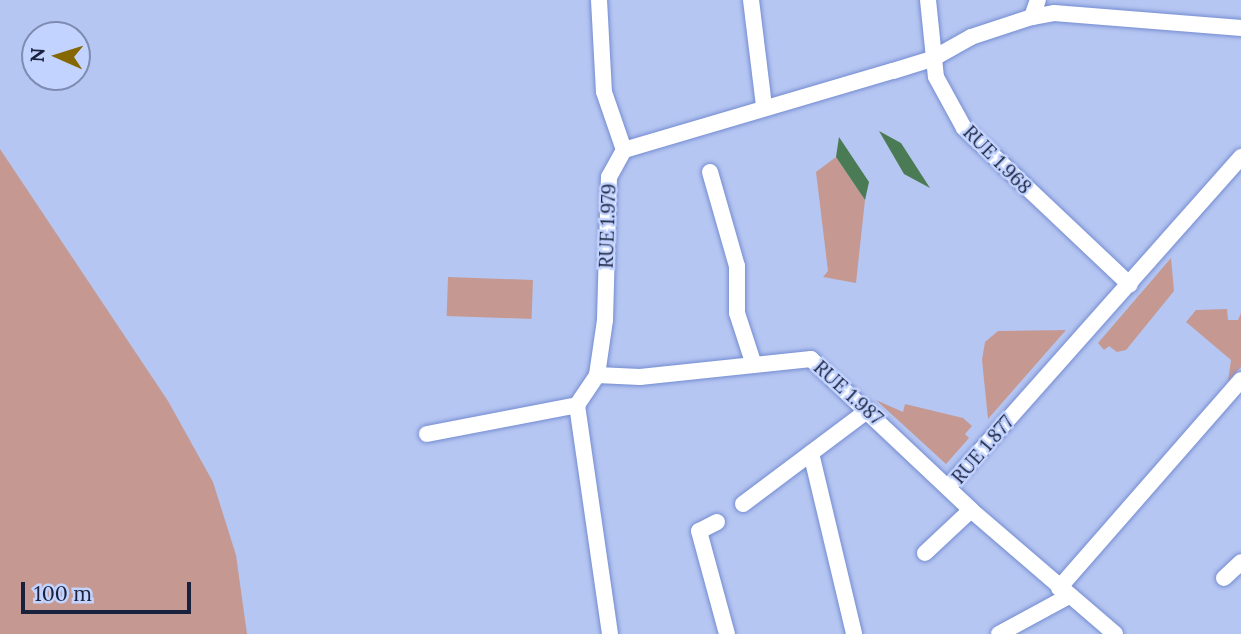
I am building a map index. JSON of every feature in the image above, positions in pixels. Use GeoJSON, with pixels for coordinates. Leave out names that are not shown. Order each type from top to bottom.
{"type":"FeatureCollection","features":[{"type":"Feature","properties":{"kind":"street"},"geometry":{"type":"LineString","coordinates":[[599,0],[604,92],[624,150],[764,106],[932,59],[971,37],[1032,17],[1054,13],[1241,28]]}},
{"type":"Feature","properties":{"kind":"street"},"geometry":{"type":"LineString","coordinates":[[751,0],[764,106]]}},
{"type":"Feature","properties":{"kind":"street","name":"RUE 1.968"},"geometry":{"type":"LineString","coordinates":[[928,0],[932,59],[944,97],[985,152],[1129,285]]}},
{"type":"Feature","properties":{"kind":"street"},"geometry":{"type":"LineString","coordinates":[[1032,17],[1038,0]]}},
{"type":"Feature","properties":{"kind":"street","name":"RUE 1.979"},"geometry":{"type":"LineString","coordinates":[[597,375],[605,320],[609,177],[624,150]]}},
{"type":"Feature","properties":{"kind":"street","name":"RUE 1.877"},"geometry":{"type":"LineString","coordinates":[[1115,634],[971,510],[950,486],[1241,157]]}},
{"type":"Feature","properties":{"kind":"street"},"geometry":{"type":"LineString","coordinates":[[710,172],[737,266],[737,313],[753,362]]}},
{"type":"Feature","properties":{"kind":"street","name":"RUE 1.987"},"geometry":{"type":"LineString","coordinates":[[597,375],[640,377],[753,362],[811,359],[950,486]]}},
{"type":"Feature","properties":{"kind":"street"},"geometry":{"type":"LineString","coordinates":[[597,375],[577,405],[610,634]]}},
{"type":"Feature","properties":{"kind":"street"},"geometry":{"type":"LineString","coordinates":[[999,634],[1064,592],[1241,380]]}},
{"type":"Feature","properties":{"kind":"street"},"geometry":{"type":"LineString","coordinates":[[427,434],[577,405]]}},
{"type":"Feature","properties":{"kind":"street"},"geometry":{"type":"LineString","coordinates":[[743,504],[868,410]]}},
{"type":"Feature","properties":{"kind":"street"},"geometry":{"type":"LineString","coordinates":[[811,453],[854,634]]}},
{"type":"Feature","properties":{"kind":"street"},"geometry":{"type":"LineString","coordinates":[[925,552],[971,510]]}},
{"type":"Feature","properties":{"kind":"street"},"geometry":{"type":"LineString","coordinates":[[717,522],[699,531],[727,634]]}},
{"type":"Feature","properties":{"kind":"street"},"geometry":{"type":"LineString","coordinates":[[1224,578],[1241,562]]}},
{"type":"Feature","properties":{"kind":"shaded area"},"geometry":{"type":"Polygon","coordinates":[[[879,131],[901,143],[930,188],[904,174],[879,131]]]}},
{"type":"Feature","properties":{"kind":"shaded area"},"geometry":{"type":"Polygon","coordinates":[[[839,137],[869,182],[865,200],[836,157],[839,137]]]}},
{"type":"Feature","properties":{"kind":"shaded area"},"geometry":{"type":"Polygon","coordinates":[[[0,149],[168,401],[213,482],[236,555],[247,634],[0,634],[0,149]]]}},
{"type":"Feature","properties":{"kind":"shaded area"},"geometry":{"type":"Polygon","coordinates":[[[836,157],[865,200],[856,283],[823,277],[828,271],[816,172],[836,157]]]}},
{"type":"Feature","properties":{"kind":"shaded area"},"geometry":{"type":"Polygon","coordinates":[[[1171,258],[1174,291],[1126,350],[1117,352],[1109,346],[1104,350],[1098,343],[1171,258]]]}},
{"type":"Feature","properties":{"kind":"shaded area"},"geometry":{"type":"Polygon","coordinates":[[[448,277],[533,280],[532,319],[447,316],[448,277]]]}},
{"type":"Feature","properties":{"kind":"shaded area"},"geometry":{"type":"Polygon","coordinates":[[[1227,309],[1228,320],[1238,320],[1241,313],[1241,367],[1228,381],[1231,360],[1186,322],[1196,310],[1227,309]]]}},
{"type":"Feature","properties":{"kind":"shaded area"},"geometry":{"type":"Polygon","coordinates":[[[1066,330],[988,419],[982,360],[985,342],[998,331],[1066,330]]]}},
{"type":"Feature","properties":{"kind":"shaded area"},"geometry":{"type":"Polygon","coordinates":[[[876,400],[903,412],[905,404],[963,418],[972,426],[965,434],[969,438],[946,464],[876,400]]]}}]}
